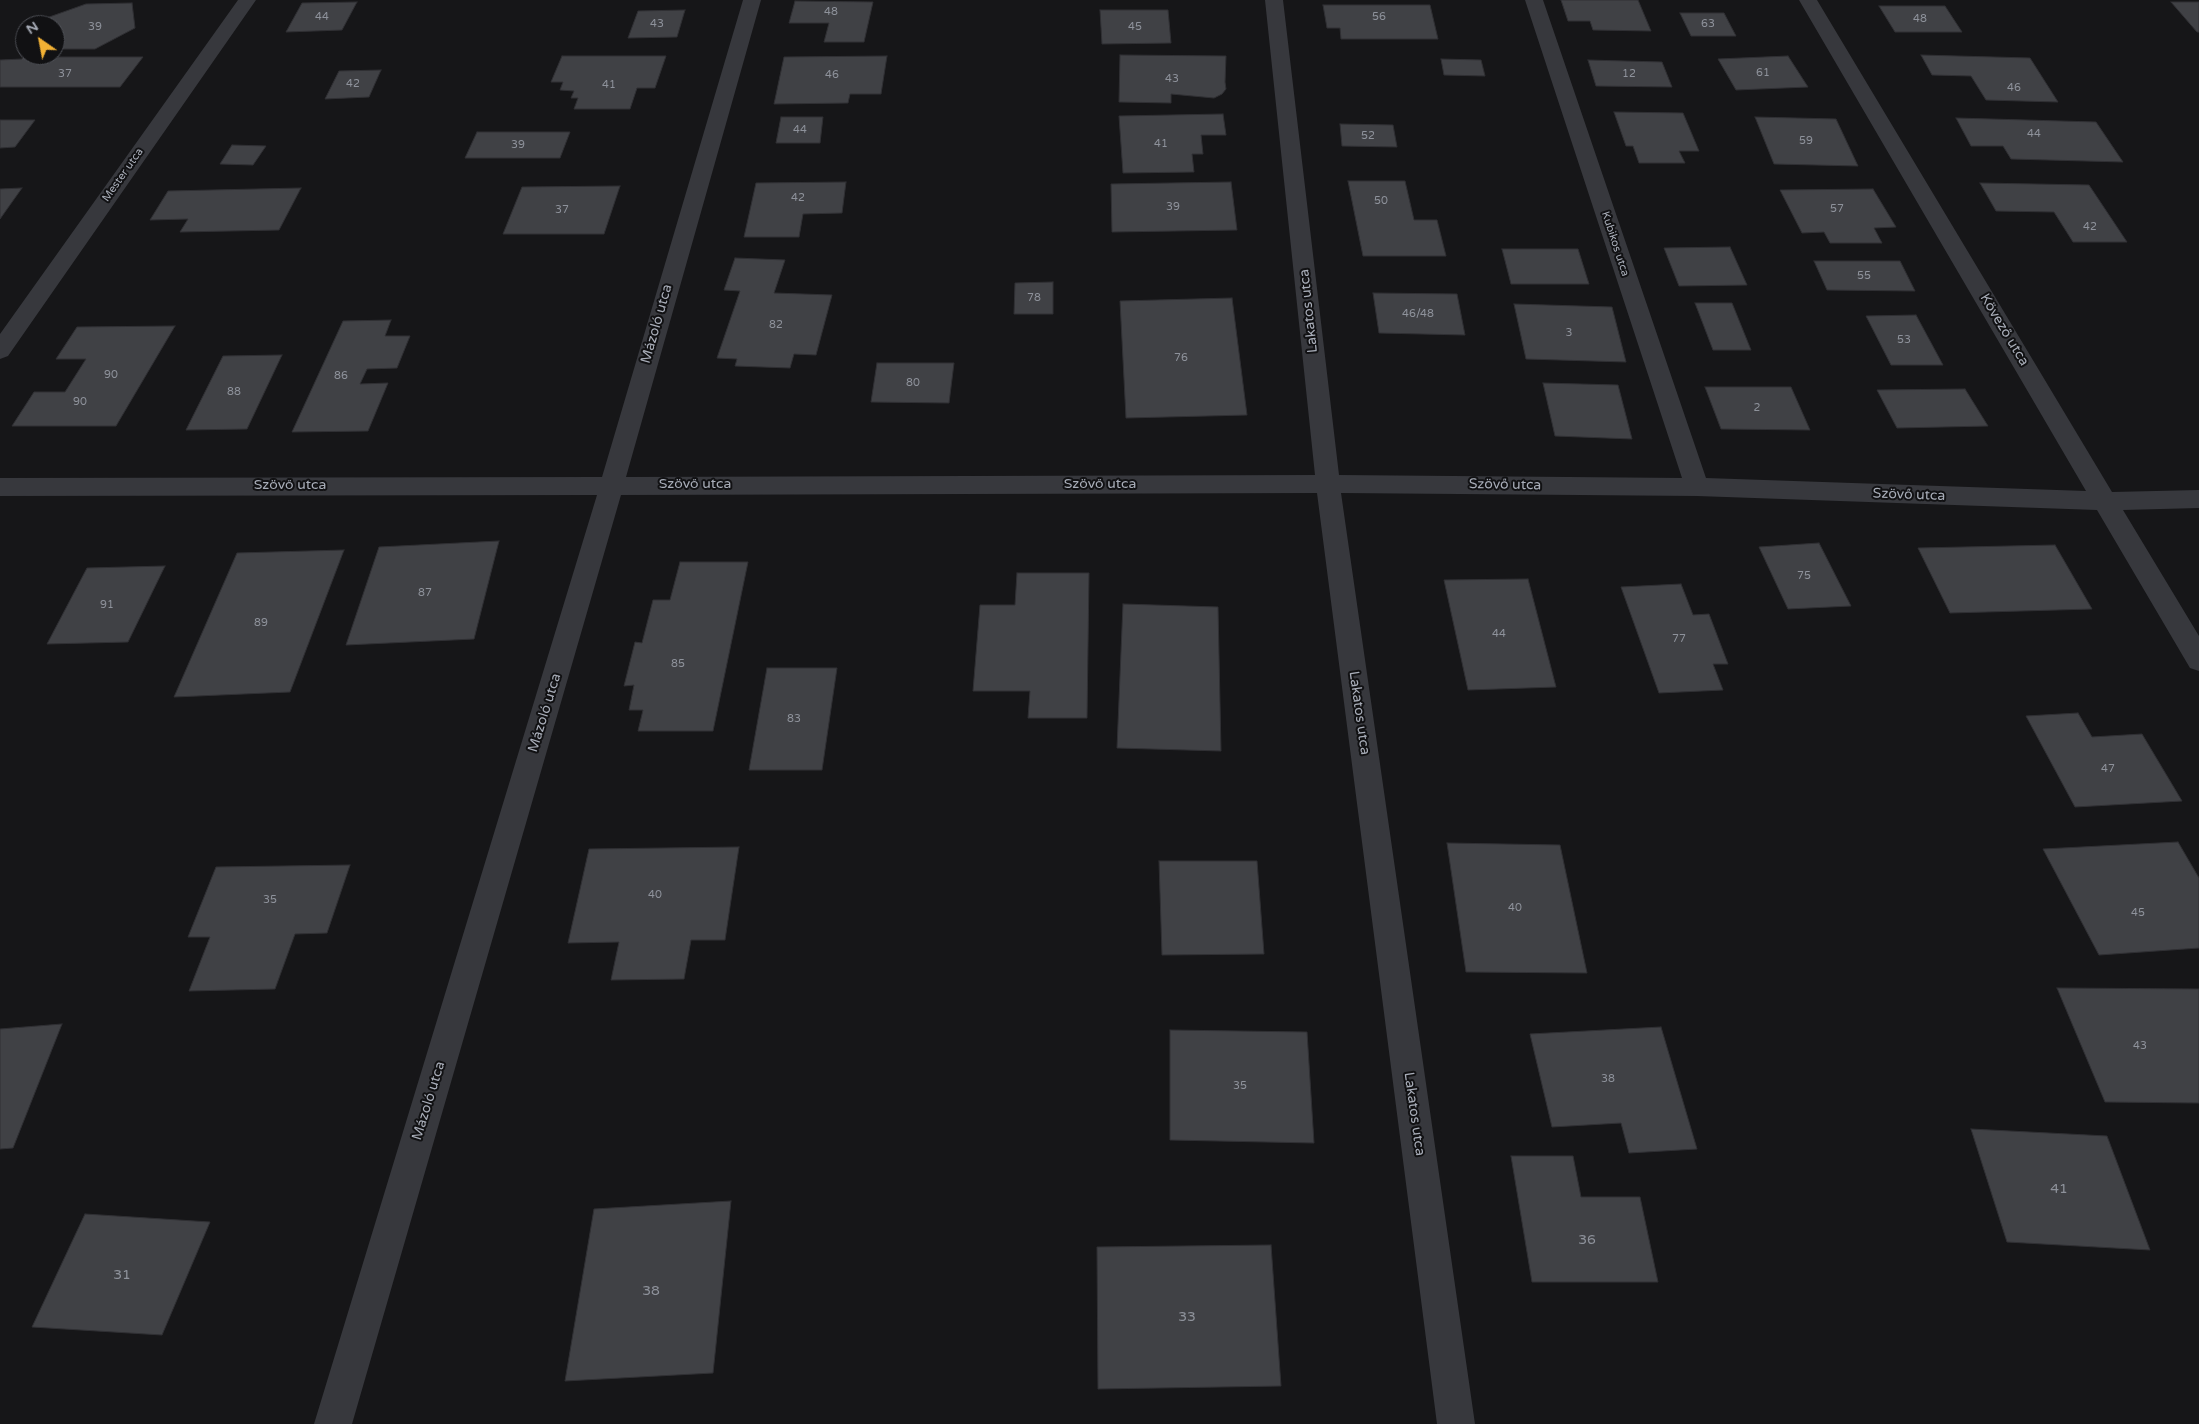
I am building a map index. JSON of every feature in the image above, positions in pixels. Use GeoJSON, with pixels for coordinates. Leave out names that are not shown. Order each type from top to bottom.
{"type":"FeatureCollection","features":[{"type":"Feature","properties":{"kind":"street","name":"Mester utca"},"geometry":{"type":"LineString","coordinates":[[0,351],[247,0]]}},
{"type":"Feature","properties":{"kind":"street","name":"Mázoló utca"},"geometry":{"type":"LineString","coordinates":[[333,1424],[612,484],[752,0]]}},
{"type":"Feature","properties":{"kind":"street","name":"Lakatos utca"},"geometry":{"type":"LineString","coordinates":[[1274,0],[1328,484],[1456,1424]]}},
{"type":"Feature","properties":{"kind":"street","name":"Kubikos utca"},"geometry":{"type":"LineString","coordinates":[[1534,0],[1697,487]]}},
{"type":"Feature","properties":{"kind":"street","name":"Kövező utca"},"geometry":{"type":"LineString","coordinates":[[1808,0],[2107,501],[2199,660]]}},
{"type":"Feature","properties":{"kind":"street","name":"Szövő utca"},"geometry":{"type":"LineString","coordinates":[[0,487],[612,484],[1328,484],[1697,487],[2107,501],[2199,499]]}},
{"type":"Feature","properties":{"kind":"building"},"geometry":{"type":"Polygon","coordinates":[[[1561,0],[1638,0],[1651,31],[1593,30],[1590,21],[1568,21],[1561,0]]]}},
{"type":"Feature","properties":{"kind":"building"},"geometry":{"type":"Polygon","coordinates":[[[795,1],[873,2],[864,42],[824,42],[829,23],[789,23],[795,1]]]}},
{"type":"Feature","properties":{"kind":"building"},"geometry":{"type":"Polygon","coordinates":[[[357,2],[342,30],[286,32],[302,3],[357,2]]]}},
{"type":"Feature","properties":{"kind":"building"},"geometry":{"type":"Polygon","coordinates":[[[2171,2],[2199,2],[2199,32],[2197,32],[2171,2]]]}},
{"type":"Feature","properties":{"kind":"building"},"geometry":{"type":"Polygon","coordinates":[[[132,3],[135,28],[95,49],[65,49],[65,15],[55,15],[86,4],[132,3]]]}},
{"type":"Feature","properties":{"kind":"building"},"geometry":{"type":"Polygon","coordinates":[[[1323,5],[1430,5],[1438,39],[1341,39],[1340,28],[1327,28],[1323,5]]]}},
{"type":"Feature","properties":{"kind":"building"},"geometry":{"type":"Polygon","coordinates":[[[1879,6],[1945,6],[1962,32],[1895,32],[1879,6]]]}},
{"type":"Feature","properties":{"kind":"building"},"geometry":{"type":"Polygon","coordinates":[[[685,10],[677,37],[628,38],[638,11],[685,10]]]}},
{"type":"Feature","properties":{"kind":"building"},"geometry":{"type":"Polygon","coordinates":[[[1100,10],[1168,10],[1171,43],[1102,44],[1100,10]]]}},
{"type":"Feature","properties":{"kind":"building"},"geometry":{"type":"Polygon","coordinates":[[[1680,13],[1724,13],[1736,36],[1691,36],[1680,13]]]}},
{"type":"Feature","properties":{"kind":"building"},"geometry":{"type":"Polygon","coordinates":[[[1120,55],[1226,56],[1226,89],[1222,94],[1214,98],[1171,94],[1171,103],[1119,102],[1120,55]]]}},
{"type":"Feature","properties":{"kind":"building"},"geometry":{"type":"Polygon","coordinates":[[[1921,55],[2030,58],[2058,102],[1986,100],[1971,76],[1932,75],[1921,55]]]}},
{"type":"Feature","properties":{"kind":"building"},"geometry":{"type":"Polygon","coordinates":[[[562,56],[666,56],[655,88],[637,88],[630,109],[574,109],[578,98],[571,98],[574,91],[560,90],[563,82],[551,82],[562,56]]]}},
{"type":"Feature","properties":{"kind":"building"},"geometry":{"type":"Polygon","coordinates":[[[887,56],[881,94],[850,94],[848,103],[774,104],[784,57],[887,56]]]}},
{"type":"Feature","properties":{"kind":"building"},"geometry":{"type":"Polygon","coordinates":[[[1788,56],[1808,87],[1736,90],[1718,59],[1788,56]]]}},
{"type":"Feature","properties":{"kind":"building"},"geometry":{"type":"Polygon","coordinates":[[[65,57],[143,57],[120,87],[0,87],[0,60],[15,59],[15,65],[65,65],[65,57]]]}},
{"type":"Feature","properties":{"kind":"building"},"geometry":{"type":"Polygon","coordinates":[[[1441,59],[1481,60],[1485,76],[1444,75],[1441,59]]]}},
{"type":"Feature","properties":{"kind":"building"},"geometry":{"type":"Polygon","coordinates":[[[1588,60],[1662,62],[1672,87],[1596,86],[1588,60]]]}},
{"type":"Feature","properties":{"kind":"building"},"geometry":{"type":"Polygon","coordinates":[[[381,70],[369,97],[325,99],[339,71],[381,70]]]}},
{"type":"Feature","properties":{"kind":"building"},"geometry":{"type":"Polygon","coordinates":[[[1614,112],[1683,113],[1699,151],[1679,151],[1685,163],[1639,163],[1633,146],[1626,146],[1614,112]]]}},
{"type":"Feature","properties":{"kind":"building"},"geometry":{"type":"Polygon","coordinates":[[[1223,114],[1226,135],[1201,135],[1203,154],[1192,154],[1194,172],[1123,173],[1119,116],[1223,114]]]}},
{"type":"Feature","properties":{"kind":"building"},"geometry":{"type":"Polygon","coordinates":[[[781,117],[823,117],[820,143],[776,143],[781,117]]]}},
{"type":"Feature","properties":{"kind":"building"},"geometry":{"type":"Polygon","coordinates":[[[1755,117],[1836,119],[1858,166],[1774,164],[1755,117]]]}},
{"type":"Feature","properties":{"kind":"building"},"geometry":{"type":"Polygon","coordinates":[[[1956,118],[2096,122],[2123,162],[2011,159],[2003,146],[1971,146],[1956,118]]]}},
{"type":"Feature","properties":{"kind":"building"},"geometry":{"type":"Polygon","coordinates":[[[0,120],[35,120],[15,147],[0,148],[0,120]]]}},
{"type":"Feature","properties":{"kind":"building"},"geometry":{"type":"Polygon","coordinates":[[[1340,124],[1393,125],[1397,147],[1342,146],[1340,124]]]}},
{"type":"Feature","properties":{"kind":"building"},"geometry":{"type":"Polygon","coordinates":[[[477,132],[570,132],[560,158],[465,158],[477,132]]]}},
{"type":"Feature","properties":{"kind":"building"},"geometry":{"type":"Polygon","coordinates":[[[232,145],[266,146],[253,165],[220,164],[232,145]]]}},
{"type":"Feature","properties":{"kind":"building"},"geometry":{"type":"Polygon","coordinates":[[[1348,181],[1405,181],[1414,220],[1437,220],[1446,256],[1363,256],[1348,181]]]}},
{"type":"Feature","properties":{"kind":"building"},"geometry":{"type":"Polygon","coordinates":[[[846,182],[842,213],[803,214],[799,237],[744,237],[756,183],[846,182]]]}},
{"type":"Feature","properties":{"kind":"building"},"geometry":{"type":"Polygon","coordinates":[[[1231,182],[1237,230],[1112,232],[1111,184],[1231,182]]]}},
{"type":"Feature","properties":{"kind":"building"},"geometry":{"type":"Polygon","coordinates":[[[1980,183],[2089,185],[2127,242],[2073,242],[2054,212],[1996,211],[1980,183]]]}},
{"type":"Feature","properties":{"kind":"building"},"geometry":{"type":"Polygon","coordinates":[[[620,186],[604,234],[503,234],[522,187],[620,186]]]}},
{"type":"Feature","properties":{"kind":"building"},"geometry":{"type":"Polygon","coordinates":[[[22,188],[0,219],[0,189],[22,188]]]}},
{"type":"Feature","properties":{"kind":"building"},"geometry":{"type":"Polygon","coordinates":[[[301,188],[279,230],[180,232],[188,219],[150,220],[168,191],[301,188]]]}},
{"type":"Feature","properties":{"kind":"building"},"geometry":{"type":"Polygon","coordinates":[[[1873,189],[1896,227],[1874,228],[1882,243],[1830,243],[1824,232],[1802,233],[1780,190],[1873,189]]]}},
{"type":"Feature","properties":{"kind":"building"},"geometry":{"type":"Polygon","coordinates":[[[1730,247],[1747,285],[1679,286],[1664,248],[1730,247]]]}},
{"type":"Feature","properties":{"kind":"building"},"geometry":{"type":"Polygon","coordinates":[[[1502,249],[1578,249],[1589,284],[1511,284],[1502,249]]]}},
{"type":"Feature","properties":{"kind":"building"},"geometry":{"type":"Polygon","coordinates":[[[735,258],[785,260],[774,293],[832,295],[816,355],[794,354],[790,368],[735,366],[737,359],[717,358],[740,291],[724,290],[735,258]]]}},
{"type":"Feature","properties":{"kind":"building"},"geometry":{"type":"Polygon","coordinates":[[[1814,261],[1900,261],[1915,291],[1827,290],[1814,261]]]}},
{"type":"Feature","properties":{"kind":"building"},"geometry":{"type":"Polygon","coordinates":[[[1053,282],[1053,314],[1014,314],[1015,283],[1053,282]]]}},
{"type":"Feature","properties":{"kind":"building"},"geometry":{"type":"Polygon","coordinates":[[[1373,293],[1457,294],[1465,335],[1379,333],[1373,293]]]}},
{"type":"Feature","properties":{"kind":"building"},"geometry":{"type":"Polygon","coordinates":[[[1232,298],[1247,415],[1126,418],[1120,301],[1232,298]]]}},
{"type":"Feature","properties":{"kind":"building"},"geometry":{"type":"Polygon","coordinates":[[[1695,303],[1732,303],[1751,350],[1713,350],[1695,303]]]}},
{"type":"Feature","properties":{"kind":"building"},"geometry":{"type":"Polygon","coordinates":[[[1514,304],[1612,307],[1626,362],[1526,359],[1514,304]]]}},
{"type":"Feature","properties":{"kind":"building"},"geometry":{"type":"Polygon","coordinates":[[[1916,315],[1943,365],[1891,365],[1866,316],[1916,315]]]}},
{"type":"Feature","properties":{"kind":"building"},"geometry":{"type":"Polygon","coordinates":[[[391,320],[385,336],[410,336],[397,368],[367,369],[360,384],[388,383],[368,431],[292,432],[343,321],[391,320]]]}},
{"type":"Feature","properties":{"kind":"building"},"geometry":{"type":"Polygon","coordinates":[[[175,326],[116,426],[12,426],[34,392],[65,392],[86,359],[56,359],[77,327],[175,326]]]}},
{"type":"Feature","properties":{"kind":"building"},"geometry":{"type":"Polygon","coordinates":[[[282,355],[247,429],[186,430],[223,356],[282,355]]]}},
{"type":"Feature","properties":{"kind":"building"},"geometry":{"type":"Polygon","coordinates":[[[877,363],[954,363],[949,403],[871,402],[877,363]]]}},
{"type":"Feature","properties":{"kind":"building"},"geometry":{"type":"Polygon","coordinates":[[[1543,383],[1618,385],[1632,439],[1555,436],[1543,383]]]}},
{"type":"Feature","properties":{"kind":"building"},"geometry":{"type":"Polygon","coordinates":[[[1705,387],[1791,387],[1810,430],[1721,429],[1705,387]]]}},
{"type":"Feature","properties":{"kind":"building"},"geometry":{"type":"Polygon","coordinates":[[[1965,389],[1988,426],[1897,428],[1877,390],[1965,389]]]}},
{"type":"Feature","properties":{"kind":"building"},"geometry":{"type":"Polygon","coordinates":[[[499,541],[474,639],[346,645],[379,547],[499,541]]]}},
{"type":"Feature","properties":{"kind":"building"},"geometry":{"type":"Polygon","coordinates":[[[1819,543],[1851,606],[1788,609],[1759,547],[1819,543]]]}},
{"type":"Feature","properties":{"kind":"building"},"geometry":{"type":"Polygon","coordinates":[[[2055,545],[2092,609],[1950,613],[1918,548],[2055,545]]]}},
{"type":"Feature","properties":{"kind":"building"},"geometry":{"type":"Polygon","coordinates":[[[344,550],[290,692],[174,697],[237,553],[344,550]]]}},
{"type":"Feature","properties":{"kind":"building"},"geometry":{"type":"Polygon","coordinates":[[[680,562],[748,562],[713,731],[638,731],[643,710],[629,710],[634,685],[624,686],[635,642],[642,643],[653,600],[670,600],[680,562]]]}},
{"type":"Feature","properties":{"kind":"building"},"geometry":{"type":"Polygon","coordinates":[[[165,566],[128,642],[47,644],[87,568],[165,566]]]}},
{"type":"Feature","properties":{"kind":"building"},"geometry":{"type":"Polygon","coordinates":[[[1017,573],[1089,573],[1087,718],[1028,718],[1030,691],[973,691],[980,605],[1015,605],[1017,573]]]}},
{"type":"Feature","properties":{"kind":"building"},"geometry":{"type":"Polygon","coordinates":[[[1528,579],[1556,687],[1468,690],[1444,580],[1528,579]]]}},
{"type":"Feature","properties":{"kind":"building"},"geometry":{"type":"Polygon","coordinates":[[[1681,584],[1693,615],[1709,614],[1728,664],[1713,664],[1723,690],[1659,693],[1621,587],[1681,584]]]}},
{"type":"Feature","properties":{"kind":"building"},"geometry":{"type":"Polygon","coordinates":[[[1123,604],[1218,607],[1221,751],[1117,748],[1123,604]]]}},
{"type":"Feature","properties":{"kind":"building"},"geometry":{"type":"Polygon","coordinates":[[[767,668],[837,668],[822,770],[749,770],[767,668]]]}},
{"type":"Feature","properties":{"kind":"building"},"geometry":{"type":"Polygon","coordinates":[[[2078,713],[2092,737],[2142,734],[2182,801],[2075,807],[2026,716],[2078,713]]]}},
{"type":"Feature","properties":{"kind":"building"},"geometry":{"type":"Polygon","coordinates":[[[2178,842],[2199,878],[2199,948],[2099,955],[2043,849],[2178,842]]]}},
{"type":"Feature","properties":{"kind":"building"},"geometry":{"type":"Polygon","coordinates":[[[1447,843],[1560,845],[1587,973],[1466,972],[1447,843]]]}},
{"type":"Feature","properties":{"kind":"building"},"geometry":{"type":"Polygon","coordinates":[[[739,847],[725,940],[691,940],[684,979],[611,980],[619,942],[568,943],[589,849],[739,847]]]}},
{"type":"Feature","properties":{"kind":"building"},"geometry":{"type":"Polygon","coordinates":[[[1159,861],[1257,861],[1264,954],[1162,955],[1159,861]]]}},
{"type":"Feature","properties":{"kind":"building"},"geometry":{"type":"Polygon","coordinates":[[[350,865],[327,933],[295,934],[275,989],[189,991],[210,937],[188,937],[216,867],[350,865]]]}},
{"type":"Feature","properties":{"kind":"building"},"geometry":{"type":"Polygon","coordinates":[[[2057,988],[2199,989],[2199,1103],[2105,1102],[2057,988]]]}},
{"type":"Feature","properties":{"kind":"building"},"geometry":{"type":"Polygon","coordinates":[[[62,1024],[13,1148],[0,1149],[0,1029],[62,1024]]]}},
{"type":"Feature","properties":{"kind":"building"},"geometry":{"type":"Polygon","coordinates":[[[1661,1027],[1697,1149],[1629,1153],[1621,1123],[1552,1127],[1530,1034],[1661,1027]]]}},
{"type":"Feature","properties":{"kind":"building"},"geometry":{"type":"Polygon","coordinates":[[[1170,1030],[1307,1032],[1314,1143],[1170,1140],[1170,1030]]]}},
{"type":"Feature","properties":{"kind":"building"},"geometry":{"type":"Polygon","coordinates":[[[1971,1129],[2107,1136],[2150,1250],[2007,1242],[1971,1129]]]}},
{"type":"Feature","properties":{"kind":"building"},"geometry":{"type":"Polygon","coordinates":[[[1511,1156],[1573,1156],[1581,1197],[1640,1197],[1658,1282],[1532,1282],[1511,1156]]]}},
{"type":"Feature","properties":{"kind":"building"},"geometry":{"type":"Polygon","coordinates":[[[731,1201],[713,1373],[565,1381],[594,1209],[731,1201]]]}},
{"type":"Feature","properties":{"kind":"building"},"geometry":{"type":"Polygon","coordinates":[[[85,1214],[210,1222],[162,1335],[32,1327],[85,1214]]]}},
{"type":"Feature","properties":{"kind":"building"},"geometry":{"type":"Polygon","coordinates":[[[1271,1245],[1281,1386],[1098,1389],[1097,1247],[1271,1245]]]}}]}
